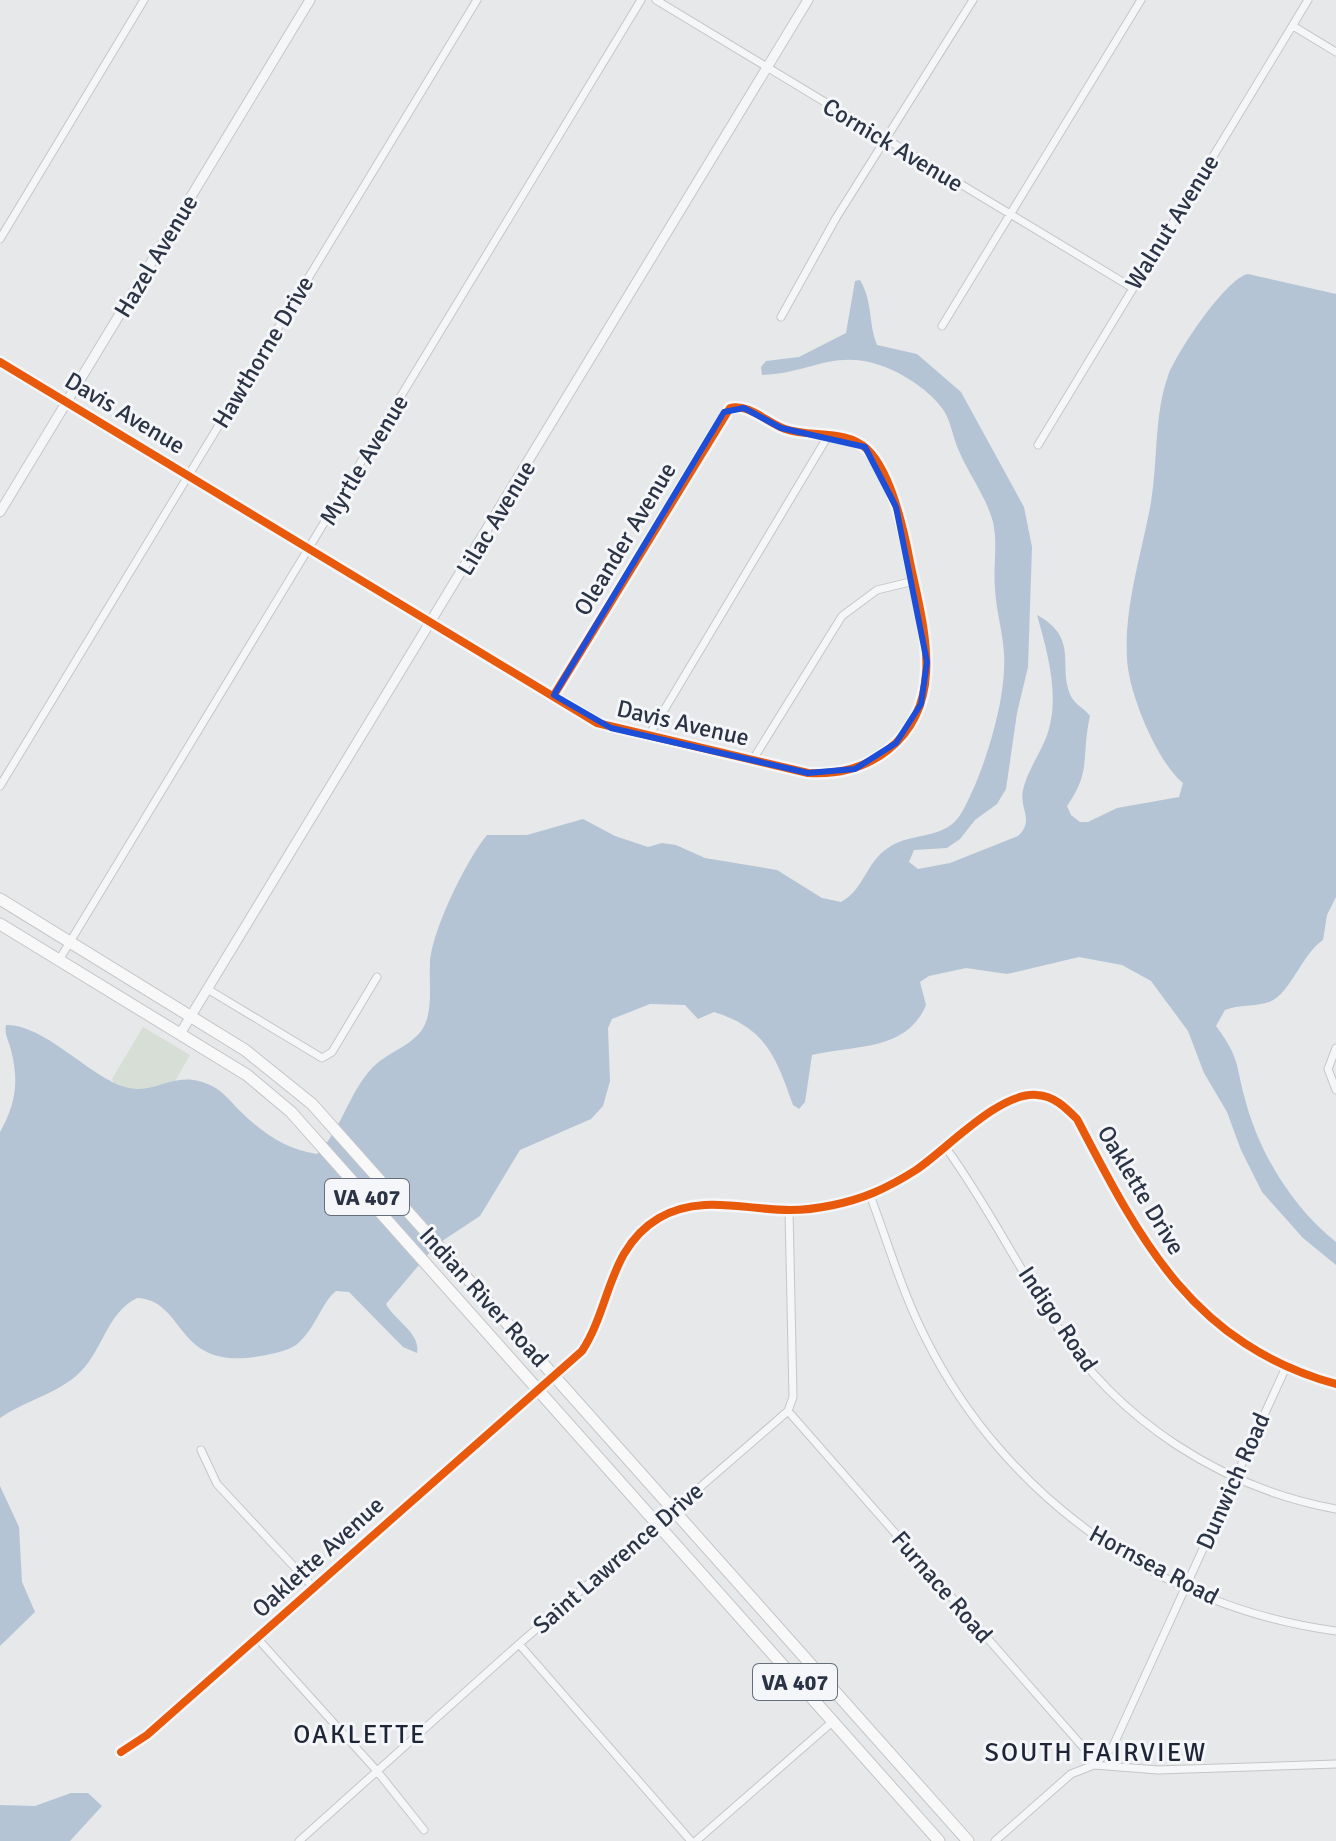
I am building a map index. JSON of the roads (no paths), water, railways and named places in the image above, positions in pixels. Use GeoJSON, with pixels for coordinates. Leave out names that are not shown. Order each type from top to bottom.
{"type":"FeatureCollection","features":[{"type":"Feature","properties":{"kind":"main road","name":"Indian River Road"},"geometry":{"type":"LineString","coordinates":[[0,899],[192,1015],[298,1090],[968,1841]]}},
{"type":"Feature","properties":{"kind":"main road","name":"Indian River Road"},"geometry":{"type":"LineString","coordinates":[[0,924],[247,1075],[282,1104],[939,1841]]}},
{"type":"Feature","properties":{"kind":"street"},"geometry":{"type":"LineString","coordinates":[[0,239],[144,0]]}},
{"type":"Feature","properties":{"kind":"street","name":"Hazel Avenue"},"geometry":{"type":"LineString","coordinates":[[0,512],[310,0]]}},
{"type":"Feature","properties":{"kind":"street","name":"Hawthorne Drive"},"geometry":{"type":"LineString","coordinates":[[0,786],[477,0]]}},
{"type":"Feature","properties":{"kind":"street","name":"Myrtle Avenue"},"geometry":{"type":"LineString","coordinates":[[59,960],[311,549],[641,0]]}},
{"type":"Feature","properties":{"kind":"street","name":"Cornick Avenue"},"geometry":{"type":"LineString","coordinates":[[656,0],[1131,287]]}},
{"type":"Feature","properties":{"kind":"street","name":"Lilac Avenue"},"geometry":{"type":"LineString","coordinates":[[180,1034],[433,623],[808,0]]}},
{"type":"Feature","properties":{"kind":"street"},"geometry":{"type":"LineString","coordinates":[[781,317],[817,250],[973,0]]}},
{"type":"Feature","properties":{"kind":"street"},"geometry":{"type":"LineString","coordinates":[[942,326],[1141,0]]}},
{"type":"Feature","properties":{"kind":"street","name":"Walnut Avenue"},"geometry":{"type":"LineString","coordinates":[[1038,445],[1131,287],[1308,0]]}},
{"type":"Feature","properties":{"kind":"street"},"geometry":{"type":"LineString","coordinates":[[1293,26],[1336,52]]}},
{"type":"Feature","properties":{"kind":"street","name":"Davis Avenue"},"geometry":{"type":"LineString","coordinates":[[0,362],[597,723],[808,773],[832,773],[866,764],[896,743],[917,715],[926,679],[926,632],[901,521],[871,453],[856,441],[791,432],[734,406]]}},
{"type":"Feature","properties":{"kind":"street","name":"Oleander Avenue"},"geometry":{"type":"LineString","coordinates":[[554,695],[724,412],[734,406]]}},
{"type":"Feature","properties":{"kind":"street"},"geometry":{"type":"LineString","coordinates":[[648,737],[828,436]]}},
{"type":"Feature","properties":{"kind":"street"},"geometry":{"type":"LineString","coordinates":[[752,761],[842,616],[877,590],[914,581]]}},
{"type":"Feature","properties":{"kind":"street"},"geometry":{"type":"LineString","coordinates":[[209,990],[322,1058],[332,1052],[377,977]]}},
{"type":"Feature","properties":{"kind":"street"},"geometry":{"type":"LineString","coordinates":[[1336,1048],[1328,1069],[1336,1090]]}},
{"type":"Feature","properties":{"kind":"street","name":"Oaklette Drive"},"geometry":{"type":"LineString","coordinates":[[539,1391],[582,1351],[594,1333],[615,1267],[649,1225],[670,1213],[701,1205],[789,1210],[870,1195],[906,1177],[1008,1101],[1036,1095],[1056,1101],[1077,1119],[1149,1245],[1189,1299],[1226,1332],[1286,1367],[1336,1384]]}},
{"type":"Feature","properties":{"kind":"street","name":"Indigo Road"},"geometry":{"type":"LineString","coordinates":[[946,1148],[973,1186],[1053,1321],[1091,1371],[1157,1432],[1235,1477],[1284,1497],[1336,1509]]}},
{"type":"Feature","properties":{"kind":"street","name":"Hornsea Road"},"geometry":{"type":"LineString","coordinates":[[870,1195],[927,1341],[967,1409],[996,1447],[1068,1518],[1124,1555],[1186,1586],[1255,1613],[1336,1631]]}},
{"type":"Feature","properties":{"kind":"street"},"geometry":{"type":"LineString","coordinates":[[788,1411],[793,1397],[789,1210]]}},
{"type":"Feature","properties":{"kind":"street","name":"Dunwich Road"},"geometry":{"type":"LineString","coordinates":[[1094,1765],[1113,1746],[1286,1367]]}},
{"type":"Feature","properties":{"kind":"street","name":"Oaklette Avenue"},"geometry":{"type":"LineString","coordinates":[[121,1752],[147,1735],[539,1391]]}},
{"type":"Feature","properties":{"kind":"street","name":"Saint Lawrence Drive"},"geometry":{"type":"LineString","coordinates":[[299,1841],[656,1523],[788,1411]]}},
{"type":"Feature","properties":{"kind":"street","name":"Furnace Road"},"geometry":{"type":"LineString","coordinates":[[788,1411],[1090,1755],[1094,1765]]}},
{"type":"Feature","properties":{"kind":"street"},"geometry":{"type":"LineString","coordinates":[[201,1450],[217,1484],[313,1587]]}},
{"type":"Feature","properties":{"kind":"street"},"geometry":{"type":"LineString","coordinates":[[257,1638],[377,1771],[424,1830]]}},
{"type":"Feature","properties":{"kind":"street"},"geometry":{"type":"LineString","coordinates":[[519,1644],[693,1841],[831,1723]]}},
{"type":"Feature","properties":{"kind":"street"},"geometry":{"type":"LineString","coordinates":[[995,1841],[1071,1774],[1094,1765],[1158,1770],[1336,1764]]}},
{"type":"Feature","properties":{"kind":"water"},"geometry":{"type":"Polygon","coordinates":[[[1248,274],[1336,294],[1336,897],[1327,915],[1323,940],[1308,955],[1283,991],[1269,1002],[1225,1010],[1216,1026],[1236,1061],[1251,1119],[1268,1159],[1305,1212],[1336,1242],[1336,1265],[1303,1238],[1262,1192],[1241,1150],[1227,1112],[1204,1073],[1188,1031],[1151,981],[1122,965],[1079,957],[1007,974],[966,968],[929,976],[920,982],[926,1005],[906,1031],[877,1044],[812,1055],[805,1102],[799,1109],[793,1105],[767,1046],[746,1027],[714,1012],[698,1019],[685,1005],[650,1004],[612,1019],[608,1028],[610,1081],[603,1106],[591,1119],[520,1150],[480,1216],[436,1245],[386,1304],[415,1339],[417,1353],[403,1347],[349,1292],[336,1291],[309,1332],[293,1347],[261,1356],[232,1358],[212,1354],[196,1345],[165,1310],[153,1302],[137,1298],[118,1314],[85,1367],[76,1376],[0,1418],[0,1132],[13,1102],[15,1082],[6,1025],[34,1032],[106,1079],[132,1089],[185,1080],[212,1086],[275,1139],[295,1149],[317,1154],[333,1134],[364,1077],[423,1028],[429,1012],[432,950],[443,915],[460,878],[487,835],[527,835],[583,819],[615,836],[648,847],[662,843],[676,845],[705,858],[777,870],[822,898],[841,902],[849,897],[888,848],[907,839],[938,832],[955,821],[962,812],[986,757],[998,713],[1004,672],[1003,646],[995,588],[993,522],[963,460],[944,411],[906,377],[873,363],[840,360],[762,375],[761,367],[766,361],[799,357],[846,333],[855,281],[860,280],[864,288],[877,345],[917,354],[961,392],[1024,507],[1032,547],[1028,667],[1017,713],[1006,789],[997,804],[975,820],[960,839],[947,848],[914,850],[909,862],[918,869],[950,863],[1018,836],[1023,830],[1026,819],[1023,790],[1046,738],[1052,708],[1049,661],[1037,615],[1059,634],[1072,698],[1090,716],[1083,772],[1067,806],[1071,815],[1080,822],[1088,822],[1117,808],[1179,797],[1183,783],[1163,759],[1138,707],[1127,658],[1128,619],[1151,502],[1160,406],[1168,376],[1191,335],[1215,302],[1227,288],[1248,274]]]}},
{"type":"Feature","properties":{"kind":"water"},"geometry":{"type":"Polygon","coordinates":[[[0,1486],[19,1527],[22,1582],[35,1612],[0,1646],[0,1486]]]}},
{"type":"Feature","properties":{"kind":"water"},"geometry":{"type":"Polygon","coordinates":[[[71,1793],[88,1793],[102,1806],[70,1841],[0,1841],[0,1805],[35,1806],[71,1793]]]}},
{"type":"Feature","properties":{"kind":"district","name":"OAKLETTE"},"geometry":{"type":"Point","coordinates":[360,1734]}},
{"type":"Feature","properties":{"kind":"district","name":"SOUTH FAIRVIEW"},"geometry":{"type":"Point","coordinates":[1096,1752]}}]}
